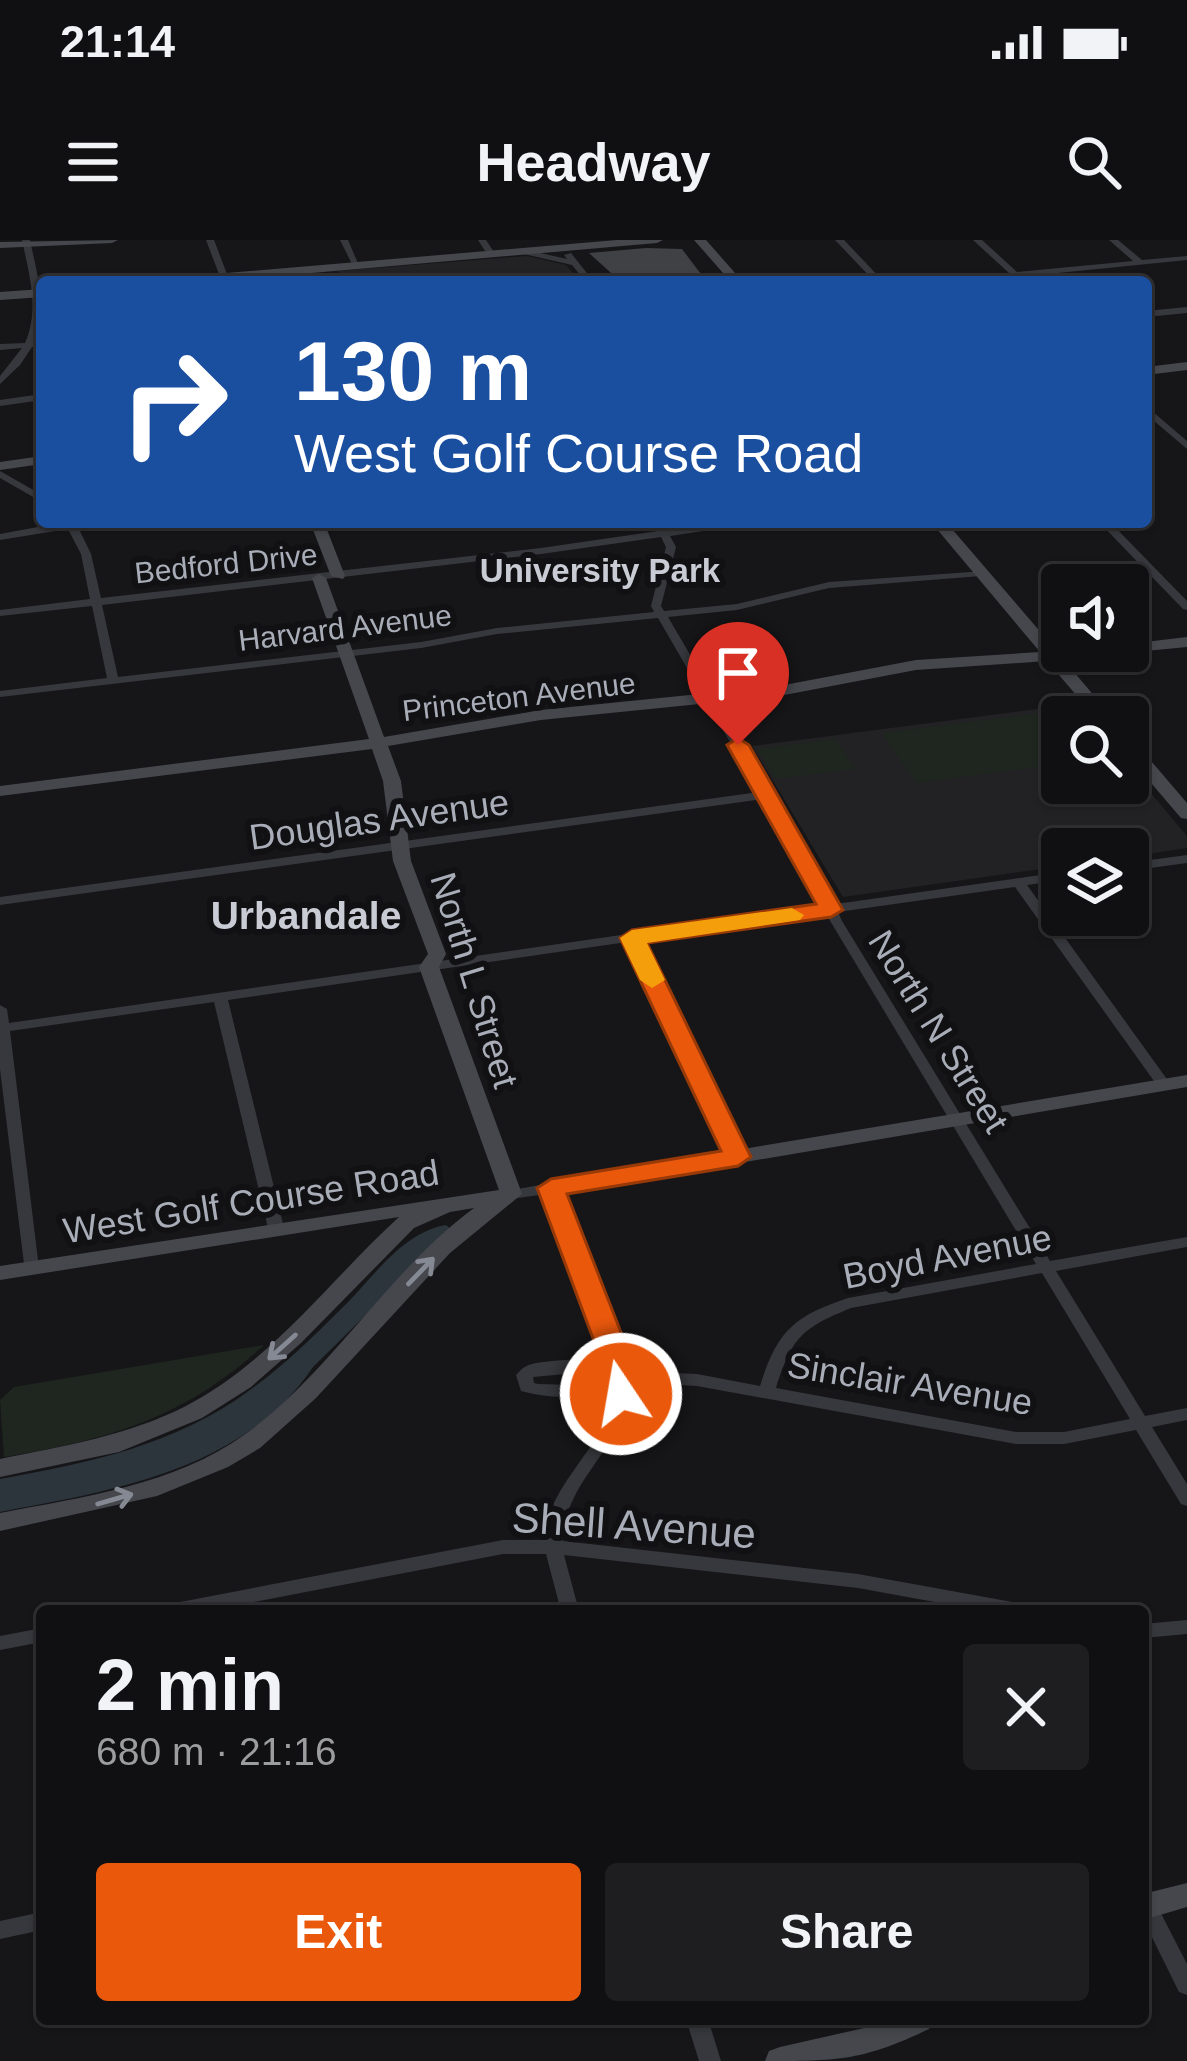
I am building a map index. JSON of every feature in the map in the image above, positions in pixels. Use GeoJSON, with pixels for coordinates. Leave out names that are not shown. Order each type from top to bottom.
{"type":"FeatureCollection","features":[{"type":"Feature","properties":{"kind":"street"},"geometry":{"type":"LineString","coordinates":[[0,245],[112,240]]}},
{"type":"Feature","properties":{"kind":"street"},"geometry":{"type":"LineString","coordinates":[[210,240],[224,276]]}},
{"type":"Feature","properties":{"kind":"street"},"geometry":{"type":"LineString","coordinates":[[344,240],[357,266]]}},
{"type":"Feature","properties":{"kind":"street"},"geometry":{"type":"LineString","coordinates":[[482,240],[493,255]]}},
{"type":"Feature","properties":{"kind":"street"},"geometry":{"type":"LineString","coordinates":[[263,276],[658,240]]}},
{"type":"Feature","properties":{"kind":"street"},"geometry":{"type":"LineString","coordinates":[[700,240],[731,276]]}},
{"type":"Feature","properties":{"kind":"street"},"geometry":{"type":"LineString","coordinates":[[839,240],[874,276]]}},
{"type":"Feature","properties":{"kind":"street"},"geometry":{"type":"LineString","coordinates":[[977,240],[1012,276]]}},
{"type":"Feature","properties":{"kind":"street"},"geometry":{"type":"LineString","coordinates":[[1113,240],[1141,263]]}},
{"type":"Feature","properties":{"kind":"street"},"geometry":{"type":"LineString","coordinates":[[27,242],[36,277]]}},
{"type":"Feature","properties":{"kind":"street"},"geometry":{"type":"LineString","coordinates":[[573,248],[568,256],[585,276]]}},
{"type":"Feature","properties":{"kind":"street"},"geometry":{"type":"LineString","coordinates":[[527,252],[573,263]]}},
{"type":"Feature","properties":{"kind":"street"},"geometry":{"type":"LineString","coordinates":[[1039,276],[1187,259]]}},
{"type":"Feature","properties":{"kind":"street"},"geometry":{"type":"LineString","coordinates":[[0,296],[36,293]]}},
{"type":"Feature","properties":{"kind":"street"},"geometry":{"type":"LineString","coordinates":[[1152,313],[1187,310]]}},
{"type":"Feature","properties":{"kind":"street"},"geometry":{"type":"LineString","coordinates":[[0,381],[36,328]]}},
{"type":"Feature","properties":{"kind":"street"},"geometry":{"type":"LineString","coordinates":[[0,347],[36,344]]}},
{"type":"Feature","properties":{"kind":"street"},"geometry":{"type":"LineString","coordinates":[[1152,370],[1187,367]]}},
{"type":"Feature","properties":{"kind":"street"},"geometry":{"type":"LineString","coordinates":[[0,403],[36,398]]}},
{"type":"Feature","properties":{"kind":"street"},"geometry":{"type":"LineString","coordinates":[[1152,414],[1187,446]]}},
{"type":"Feature","properties":{"kind":"street"},"geometry":{"type":"LineString","coordinates":[[1152,429],[1167,428]]}},
{"type":"Feature","properties":{"kind":"street"},"geometry":{"type":"LineString","coordinates":[[0,470],[36,461]]}},
{"type":"Feature","properties":{"kind":"street"},"geometry":{"type":"LineString","coordinates":[[0,470],[36,495]]}},
{"type":"Feature","properties":{"kind":"street"},"geometry":{"type":"LineString","coordinates":[[0,537],[46,528]]}},
{"type":"Feature","properties":{"kind":"street"},"geometry":{"type":"LineString","coordinates":[[73,528],[86,554],[113,681]]}},
{"type":"Feature","properties":{"kind":"street","name":"North L Street"},"geometry":{"type":"LineString","coordinates":[[318,528],[346,654],[392,781],[399,847],[436,954],[429,967],[511,1195]]}},
{"type":"Feature","properties":{"kind":"street","name":"Bedford Drive"},"geometry":{"type":"LineString","coordinates":[[0,614],[328,577],[653,528]]}},
{"type":"Feature","properties":{"kind":"street"},"geometry":{"type":"LineString","coordinates":[[661,528],[671,547],[656,596],[662,616]]}},
{"type":"Feature","properties":{"kind":"street"},"geometry":{"type":"LineString","coordinates":[[943,528],[1041,642]]}},
{"type":"Feature","properties":{"kind":"street"},"geometry":{"type":"LineString","coordinates":[[1110,528],[1187,607]]}},
{"type":"Feature","properties":{"kind":"street","name":"Harvard Avenue"},"geometry":{"type":"LineString","coordinates":[[0,694],[346,654],[497,631],[736,607],[829,585],[981,573]]}},
{"type":"Feature","properties":{"kind":"street","name":"North N Street"},"geometry":{"type":"LineString","coordinates":[[662,616],[831,910],[1187,1499]]}},
{"type":"Feature","properties":{"kind":"street"},"geometry":{"type":"LineString","coordinates":[[1149,647],[1187,642]]}},
{"type":"Feature","properties":{"kind":"street","name":"Princeton Avenue"},"geometry":{"type":"LineString","coordinates":[[0,790],[377,743],[541,715],[779,691],[893,668],[1041,655]]}},
{"type":"Feature","properties":{"kind":"street"},"geometry":{"type":"LineString","coordinates":[[1066,672],[1087,696]]}},
{"type":"Feature","properties":{"kind":"street"},"geometry":{"type":"LineString","coordinates":[[1149,770],[1187,814]]}},
{"type":"Feature","properties":{"kind":"street","name":"Douglas Avenue"},"geometry":{"type":"LineString","coordinates":[[0,901],[766,795]]}},
{"type":"Feature","properties":{"kind":"street"},"geometry":{"type":"LineString","coordinates":[[1149,864],[1187,859]]}},
{"type":"Feature","properties":{"kind":"street"},"geometry":{"type":"LineString","coordinates":[[2,1028],[1041,879]]}},
{"type":"Feature","properties":{"kind":"street"},"geometry":{"type":"LineString","coordinates":[[1018,882],[1164,1084]]}},
{"type":"Feature","properties":{"kind":"street"},"geometry":{"type":"LineString","coordinates":[[632,938],[738,1157]]}},
{"type":"Feature","properties":{"kind":"street"},"geometry":{"type":"LineString","coordinates":[[220,997],[276,1228]]}},
{"type":"Feature","properties":{"kind":"street"},"geometry":{"type":"LineString","coordinates":[[0,1009],[31,1268]]}},
{"type":"Feature","properties":{"kind":"street"},"geometry":{"type":"LineString","coordinates":[[0,1468],[119,1443],[194,1412],[233,1389],[276,1352],[406,1223],[445,1206],[1187,1081]]}},
{"type":"Feature","properties":{"kind":"street"},"geometry":{"type":"LineString","coordinates":[[551,1188],[622,1376],[617,1415],[556,1516],[553,1546],[568,1605]]}},
{"type":"Feature","properties":{"kind":"street"},"geometry":{"type":"LineString","coordinates":[[0,1522],[96,1504],[164,1484],[237,1450],[281,1419],[470,1222],[511,1195]]}},
{"type":"Feature","properties":{"kind":"street","name":"West Golf Course Road"},"geometry":{"type":"LineString","coordinates":[[0,1274],[511,1195]]}},
{"type":"Feature","properties":{"kind":"street","name":"Boyd Avenue"},"geometry":{"type":"LineString","coordinates":[[766,1393],[781,1342],[812,1316],[848,1303],[1187,1242]]}},
{"type":"Feature","properties":{"kind":"street"},"geometry":{"type":"LineString","coordinates":[[599,1365],[622,1376],[605,1388],[545,1391],[527,1388],[524,1382],[524,1375],[532,1370],[599,1365]]}},
{"type":"Feature","properties":{"kind":"street","name":"Sinclair Avenue"},"geometry":{"type":"LineString","coordinates":[[622,1376],[698,1380],[1016,1438],[1064,1438],[1187,1414]]}},
{"type":"Feature","properties":{"kind":"street","name":"Shell Avenue"},"geometry":{"type":"LineString","coordinates":[[201,1605],[503,1547],[553,1546],[858,1581],[990,1605]]}},
{"type":"Feature","properties":{"kind":"street"},"geometry":{"type":"LineString","coordinates":[[1149,1631],[1187,1628]]}},
{"type":"Feature","properties":{"kind":"street"},"geometry":{"type":"LineString","coordinates":[[0,1643],[36,1636]]}},
{"type":"Feature","properties":{"kind":"street"},"geometry":{"type":"LineString","coordinates":[[1149,1902],[1187,1895]]}},
{"type":"Feature","properties":{"kind":"street"},"geometry":{"type":"LineString","coordinates":[[1149,1912],[1187,1984]]}},
{"type":"Feature","properties":{"kind":"street"},"geometry":{"type":"LineString","coordinates":[[0,1930],[36,1923]]}},
{"type":"Feature","properties":{"kind":"street"},"geometry":{"type":"LineString","coordinates":[[699,2025],[710,2061]]}},
{"type":"Feature","properties":{"kind":"street"},"geometry":{"type":"LineString","coordinates":[[780,2061],[877,2039],[906,2025]]}},
{"type":"Feature","properties":{"kind":"shaded area"},"geometry":{"type":"Polygon","coordinates":[[[527,256],[566,265],[576,276],[343,276],[337,271],[527,256]]]}},
{"type":"Feature","properties":{"kind":"shaded area"},"geometry":{"type":"Polygon","coordinates":[[[1041,709],[1041,804],[1149,804],[1149,791],[1187,836],[1187,848],[1149,854],[1149,828],[1041,828],[1041,869],[843,897],[752,746],[1041,709]]]}},
{"type":"Feature","properties":{"kind":"shaded area"},"geometry":{"type":"Polygon","coordinates":[[[1041,713],[1041,767],[916,783],[882,733],[1041,713]]]}},
{"type":"Feature","properties":{"kind":"shaded area"},"geometry":{"type":"Polygon","coordinates":[[[836,739],[856,769],[775,779],[757,749],[836,739]]]}},
{"type":"Feature","properties":{"kind":"shaded area"},"geometry":{"type":"Polygon","coordinates":[[[446,1225],[452,1230],[251,1430],[173,1470],[86,1495],[0,1512],[0,1479],[131,1449],[222,1409],[296,1352],[401,1248],[446,1225]]]}},
{"type":"Feature","properties":{"kind":"shaded area"},"geometry":{"type":"Polygon","coordinates":[[[264,1345],[204,1391],[143,1422],[4,1457],[0,1400],[14,1387],[264,1345]]]}},
{"type":"Feature","properties":{"kind":"building"},"geometry":{"type":"Polygon","coordinates":[[[682,249],[702,276],[614,276],[589,253],[682,249]]]}},
{"type":"Feature","properties":{"kind":"slow traffic"},"geometry":{"type":"LineString","coordinates":[[652,980],[632,938],[792,915]]}},
{"type":"Feature","properties":{"kind":"district","name":"University Park"},"geometry":{"type":"Point","coordinates":[600,570]}},
{"type":"Feature","properties":{"kind":"district","name":"Urbandale"},"geometry":{"type":"Point","coordinates":[306,915]}},
{"type":"Feature","properties":{"kind":"route"},"geometry":{"type":"LineString","coordinates":[[621,1394],[622,1376],[551,1188],[738,1157],[632,938],[831,910],[738,745]]}}]}
